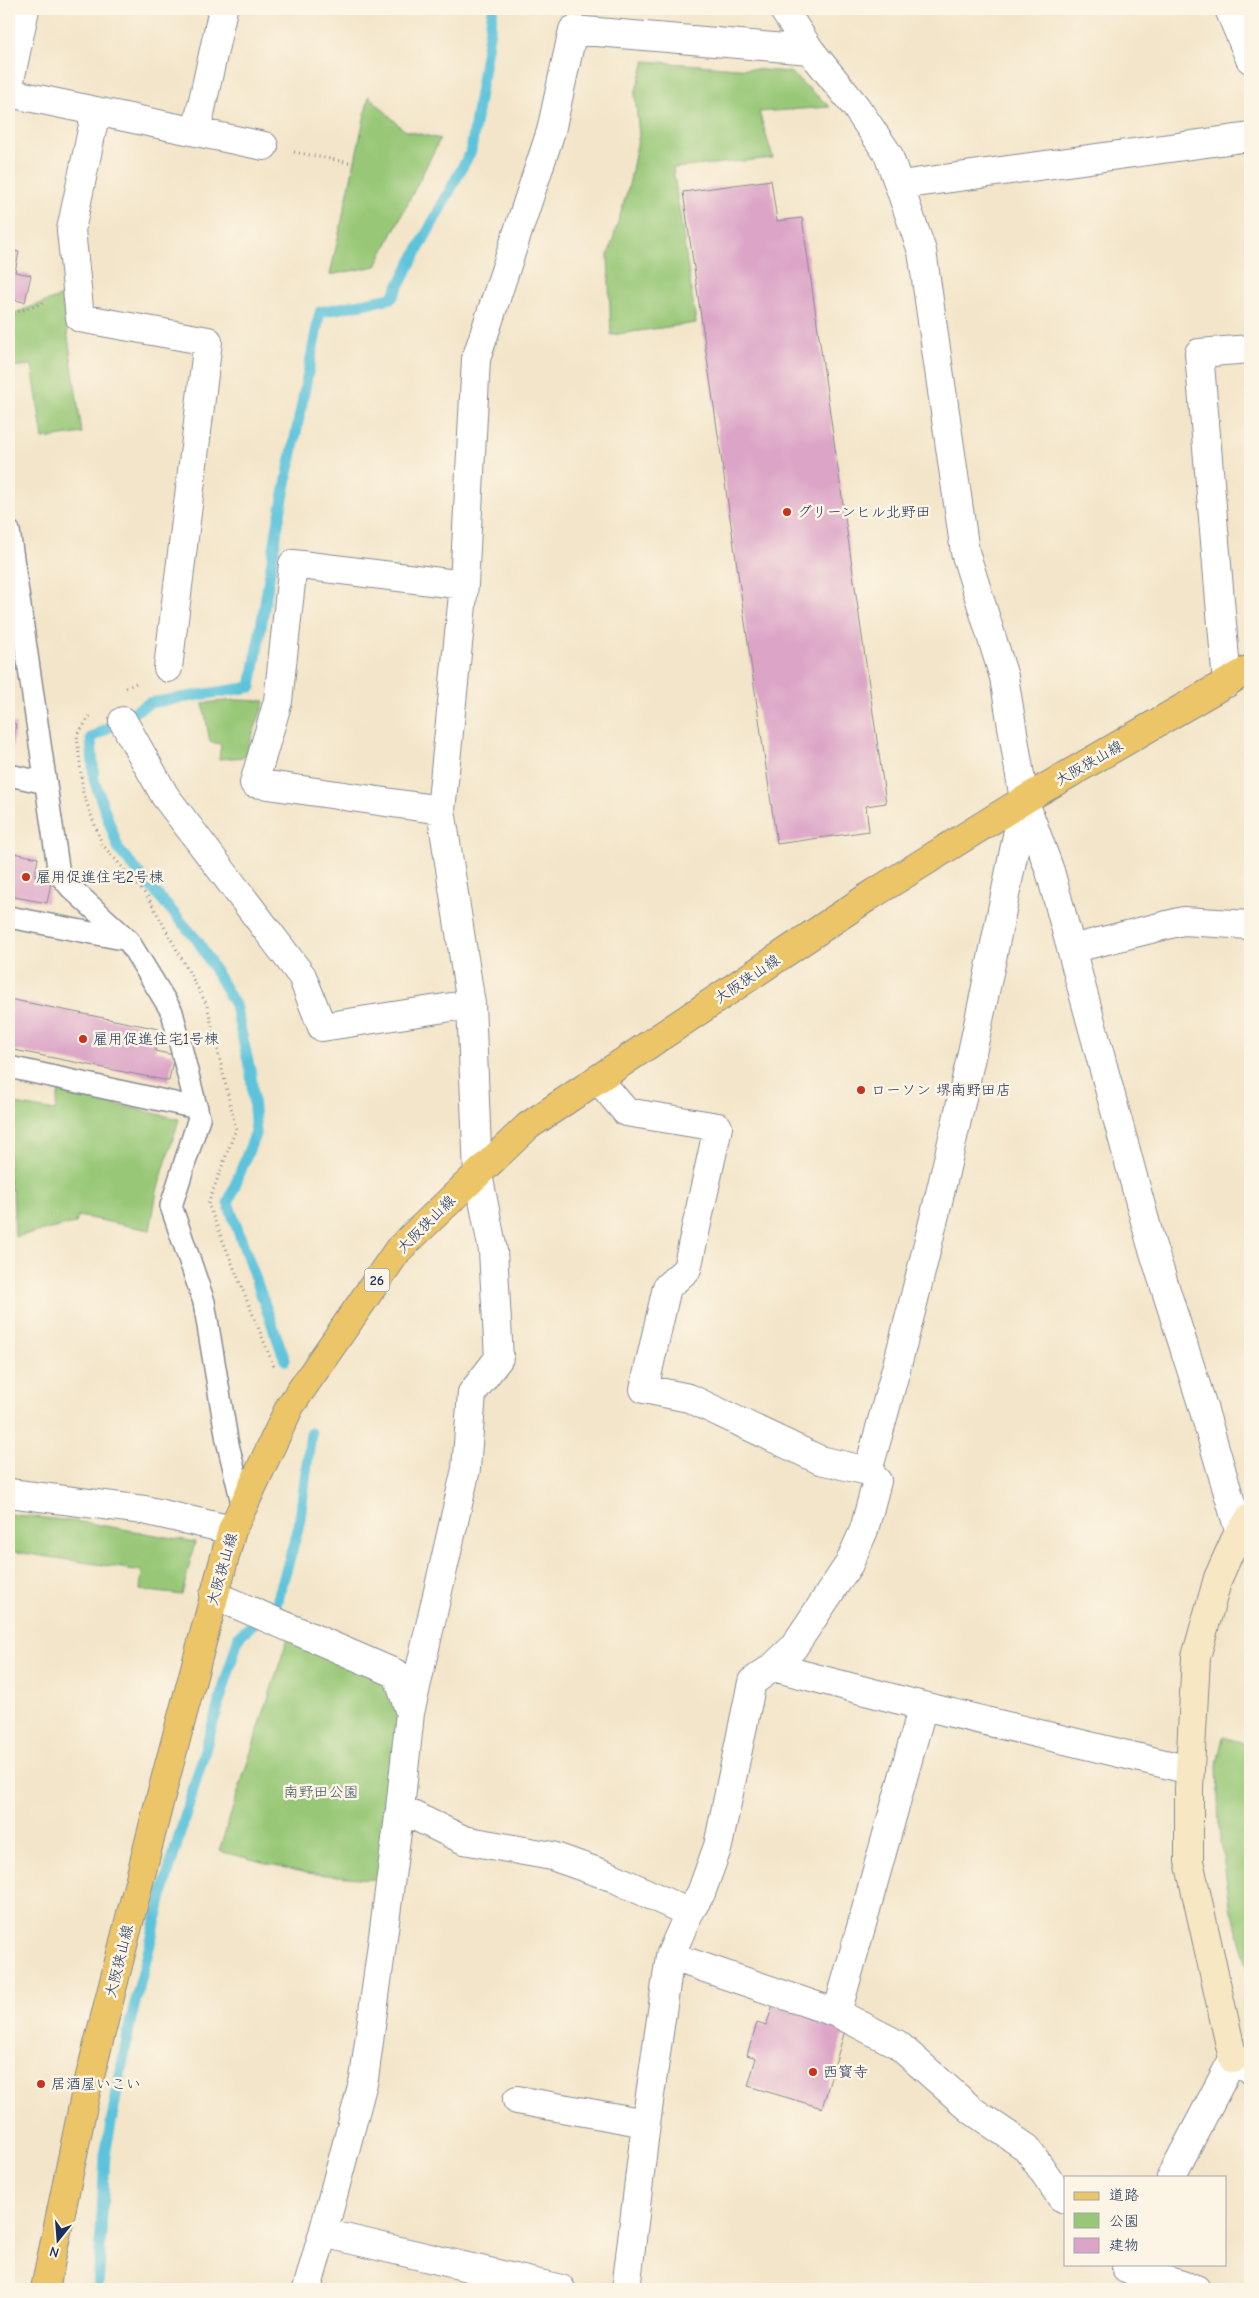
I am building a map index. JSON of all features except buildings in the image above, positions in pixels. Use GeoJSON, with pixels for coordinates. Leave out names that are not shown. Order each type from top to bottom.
{"type":"FeatureCollection","features":[{"type":"Feature","properties":{"kind":"main road","name":"大阪狭山線"},"geometry":{"type":"LineString","coordinates":[[45,2289],[85,2096],[214,1595],[238,1519],[290,1406],[398,1250],[528,1126],[868,897],[1024,800],[1227,684],[1250,668]]}},
{"type":"Feature","properties":{"kind":"street"},"geometry":{"type":"LineString","coordinates":[[9,85],[25,9]]}},
{"type":"Feature","properties":{"kind":"street"},"geometry":{"type":"LineString","coordinates":[[196,132],[223,9]]}},
{"type":"Feature","properties":{"kind":"street"},"geometry":{"type":"LineString","coordinates":[[783,9],[810,50],[856,107],[888,154],[922,251],[965,552],[1004,677],[1024,800],[1050,871],[1151,1242],[1202,1404],[1245,1526],[1218,1578],[1196,1658],[1190,1770],[1189,1861],[1242,2064],[1172,2176]]}},
{"type":"Feature","properties":{"kind":"street"},"geometry":{"type":"LineString","coordinates":[[1228,9],[1250,59]]}},
{"type":"Feature","properties":{"kind":"street"},"geometry":{"type":"LineString","coordinates":[[308,2289],[364,2079],[400,1809],[410,1714],[466,1469],[472,1393],[498,1358],[493,1251],[478,1174],[471,1004],[442,810],[464,585],[476,359],[550,132],[573,30],[810,50]]}},
{"type":"Feature","properties":{"kind":"street"},"geometry":{"type":"LineString","coordinates":[[9,93],[264,146]]}},
{"type":"Feature","properties":{"kind":"street"},"geometry":{"type":"LineString","coordinates":[[96,111],[71,230],[80,318],[208,341],[168,668]]}},
{"type":"Feature","properties":{"kind":"street"},"geometry":{"type":"LineString","coordinates":[[900,185],[1250,137]]}},
{"type":"Feature","properties":{"kind":"street"},"geometry":{"type":"LineString","coordinates":[[1227,684],[1199,353],[1250,349]]}},
{"type":"Feature","properties":{"kind":"street"},"geometry":{"type":"LineString","coordinates":[[442,810],[254,783],[278,701],[293,564],[464,585]]}},
{"type":"Feature","properties":{"kind":"street"},"geometry":{"type":"LineString","coordinates":[[123,721],[166,796],[302,976],[322,1027],[471,1004]]}},
{"type":"Feature","properties":{"kind":"street"},"geometry":{"type":"LineString","coordinates":[[868,1471],[894,1380],[954,1130],[1000,924],[1024,800]]}},
{"type":"Feature","properties":{"kind":"street"},"geometry":{"type":"LineString","coordinates":[[1071,949],[1183,921],[1250,925]]}},
{"type":"Feature","properties":{"kind":"street"},"geometry":{"type":"LineString","coordinates":[[598,1079],[626,1112],[718,1127],[687,1270],[666,1287],[644,1389],[689,1398],[820,1460],[868,1471],[877,1481],[864,1530],[849,1564],[793,1648],[773,1667],[752,1682],[718,1846],[701,1893],[689,1913],[670,1956],[646,2123],[626,2289]]}},
{"type":"Feature","properties":{"kind":"street"},"geometry":{"type":"LineString","coordinates":[[9,1493],[144,1510],[238,1519]]}},
{"type":"Feature","properties":{"kind":"street"},"geometry":{"type":"LineString","coordinates":[[214,1595],[397,1674],[410,1714]]}},
{"type":"Feature","properties":{"kind":"street"},"geometry":{"type":"LineString","coordinates":[[773,1667],[923,1706],[1190,1770]]}},
{"type":"Feature","properties":{"kind":"street"},"geometry":{"type":"LineString","coordinates":[[838,2013],[923,1706]]}},
{"type":"Feature","properties":{"kind":"street"},"geometry":{"type":"LineString","coordinates":[[400,1809],[464,1840],[552,1856],[612,1878],[689,1913]]}},
{"type":"Feature","properties":{"kind":"street"},"geometry":{"type":"LineString","coordinates":[[670,1956],[838,2013],[897,2044],[972,2111],[1027,2148],[1064,2199]]}},
{"type":"Feature","properties":{"kind":"street"},"geometry":{"type":"LineString","coordinates":[[517,2100],[646,2123]]}},
{"type":"Feature","properties":{"kind":"street"},"geometry":{"type":"LineString","coordinates":[[322,2233],[562,2289]]}},
{"type":"Feature","properties":{"kind":"street"},"geometry":{"type":"LineString","coordinates":[[1124,2274],[1196,2289]]}},
{"type":"Feature","properties":{"kind":"lane"},"geometry":{"type":"LineString","coordinates":[[9,531],[16,626],[46,783],[59,874],[71,888],[128,940],[172,1012],[197,1108],[199,1118],[171,1206],[204,1302],[238,1519]]}},
{"type":"Feature","properties":{"kind":"lane"},"geometry":{"type":"LineString","coordinates":[[9,775],[46,783]]}},
{"type":"Feature","properties":{"kind":"lane"},"geometry":{"type":"LineString","coordinates":[[9,916],[128,940]]}},
{"type":"Feature","properties":{"kind":"lane"},"geometry":{"type":"LineString","coordinates":[[9,1067],[197,1108]]}},
{"type":"Feature","properties":{"kind":"path"},"geometry":{"type":"LineString","coordinates":[[264,146],[351,163]]}},
{"type":"Feature","properties":{"kind":"green space"},"geometry":{"type":"Polygon","coordinates":[[[645,61],[790,72],[830,107],[759,112],[773,158],[673,168],[696,323],[611,335],[608,256],[629,185],[639,135],[635,94],[645,61]]]}},
{"type":"Feature","properties":{"kind":"green space"},"geometry":{"type":"Polygon","coordinates":[[[369,96],[404,130],[440,139],[376,266],[330,275],[369,96]]]}},
{"type":"Feature","properties":{"kind":"green space"},"geometry":{"type":"Polygon","coordinates":[[[62,296],[82,433],[43,439],[32,365],[9,367],[9,315],[62,296]]]}},
{"type":"Feature","properties":{"kind":"green space"},"geometry":{"type":"Polygon","coordinates":[[[236,700],[265,701],[244,757],[219,759],[221,744],[210,742],[203,703],[236,700]]]}},
{"type":"Feature","properties":{"kind":"green space"},"geometry":{"type":"Polygon","coordinates":[[[59,1091],[179,1119],[157,1191],[150,1230],[78,1216],[76,1223],[15,1237],[13,1190],[9,1190],[9,1103],[55,1111],[59,1091]]]}},
{"type":"Feature","properties":{"kind":"green space"},"geometry":{"type":"Polygon","coordinates":[[[9,1514],[89,1523],[195,1542],[182,1595],[140,1590],[142,1571],[9,1551],[9,1514]]]}},
{"type":"Feature","properties":{"kind":"green space","name":"南野田公園"},"geometry":{"type":"Polygon","coordinates":[[[291,1628],[397,1674],[410,1713],[379,1880],[306,1873],[219,1851],[291,1628]]]}},
{"type":"Feature","properties":{"kind":"green space"},"geometry":{"type":"Polygon","coordinates":[[[1223,1737],[1250,1745],[1250,1975],[1231,1911],[1219,1829],[1217,1764],[1223,1737]]]}},
{"type":"Feature","properties":{"kind":"waterway"},"geometry":{"type":"LineString","coordinates":[[285,1360],[228,1203],[256,1132],[251,1074],[235,1005],[198,941],[119,850],[94,780],[91,738],[149,703],[251,687],[278,524],[320,312],[392,298],[471,151],[493,9]]}},
{"type":"Feature","properties":{"kind":"waterway"},"geometry":{"type":"LineString","coordinates":[[98,2289],[105,2155],[130,2023],[167,1877],[239,1636],[276,1605],[299,1526],[311,1433]]}},
{"type":"Feature","properties":{"kind":"place","name":"グリーンヒル北野田"},"geometry":{"type":"Point","coordinates":[787,512]}},
{"type":"Feature","properties":{"kind":"place","name":"雇用促進住宅2号棟"},"geometry":{"type":"Point","coordinates":[26,877]}},
{"type":"Feature","properties":{"kind":"place","name":"雇用促進住宅1号棟"},"geometry":{"type":"Point","coordinates":[83,1039]}},
{"type":"Feature","properties":{"kind":"place","name":"ローソン 堺南野田店"},"geometry":{"type":"Point","coordinates":[861,1090]}},
{"type":"Feature","properties":{"kind":"place","name":"西寳寺"},"geometry":{"type":"Point","coordinates":[813,2072]}},
{"type":"Feature","properties":{"kind":"place","name":"居酒屋いこい"},"geometry":{"type":"Point","coordinates":[41,2084]}}]}
